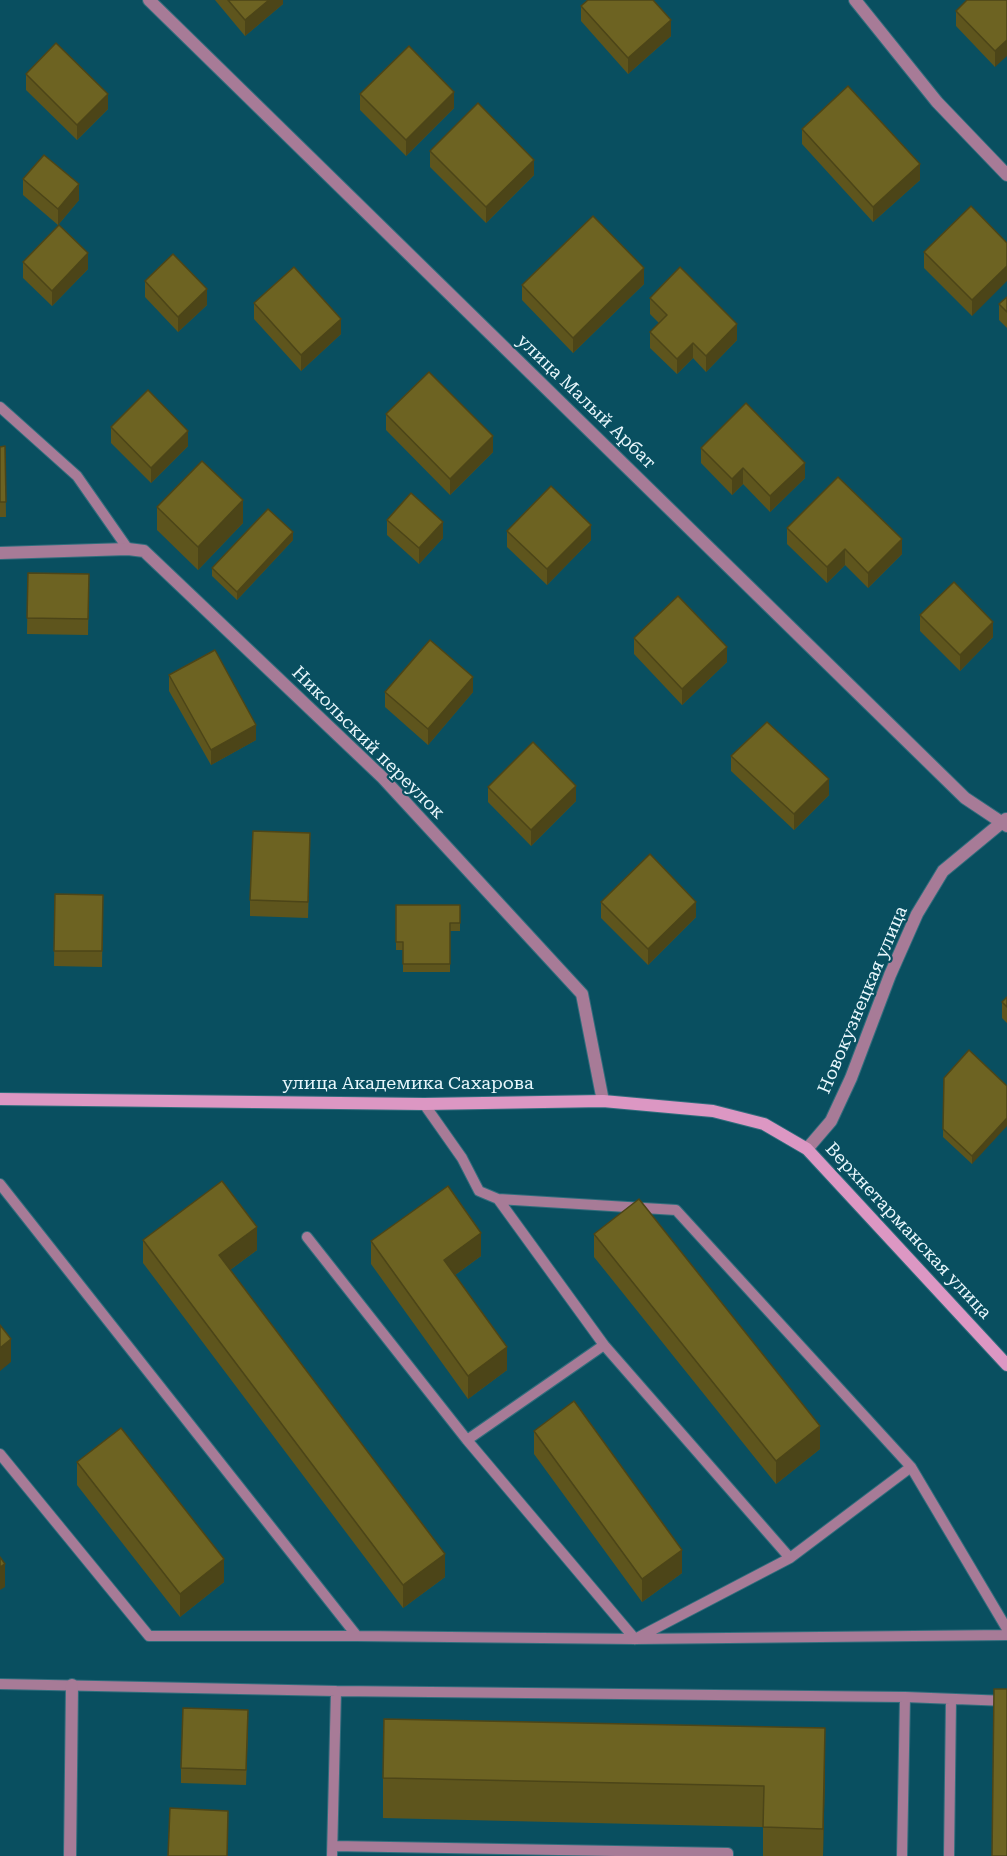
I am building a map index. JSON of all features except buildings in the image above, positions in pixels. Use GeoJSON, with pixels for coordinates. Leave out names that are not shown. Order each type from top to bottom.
{"type":"FeatureCollection","features":[{"type":"Feature","properties":{"kind":"street","name":"улица Малый Арбат"},"geometry":{"type":"LineString","coordinates":[[149,0],[965,798],[1005,822]]}},
{"type":"Feature","properties":{"kind":"street"},"geometry":{"type":"LineString","coordinates":[[855,0],[937,102],[1007,174]]}},
{"type":"Feature","properties":{"kind":"street","name":"Никольский переулок"},"geometry":{"type":"LineString","coordinates":[[0,553],[128,549],[144,551],[383,778],[582,993],[603,1101]]}},
{"type":"Feature","properties":{"kind":"street","name":"Новокузнецкая улица"},"geometry":{"type":"LineString","coordinates":[[807,1149],[831,1121],[851,1078],[890,975],[917,914],[943,871],[1005,822]]}},
{"type":"Feature","properties":{"kind":"street","name":"улица Академика Сахарова"},"geometry":{"type":"LineString","coordinates":[[0,1099],[424,1104],[603,1101],[713,1111],[764,1124],[807,1149]]}},
{"type":"Feature","properties":{"kind":"street","name":"Верхнетарманская улица"},"geometry":{"type":"LineString","coordinates":[[807,1149],[1007,1365]]}},
{"type":"Feature","properties":{"kind":"street"},"geometry":{"type":"LineString","coordinates":[[70,1856],[72,1685]]}},
{"type":"Feature","properties":{"kind":"lane"},"geometry":{"type":"LineString","coordinates":[[0,407],[76,476],[128,549]]}},
{"type":"Feature","properties":{"kind":"lane"},"geometry":{"type":"LineString","coordinates":[[424,1104],[462,1158],[479,1191],[498,1199],[676,1210],[911,1467],[1007,1629]]}},
{"type":"Feature","properties":{"kind":"lane"},"geometry":{"type":"LineString","coordinates":[[0,1184],[357,1636]]}},
{"type":"Feature","properties":{"kind":"lane"},"geometry":{"type":"LineString","coordinates":[[498,1199],[604,1345],[790,1558]]}},
{"type":"Feature","properties":{"kind":"lane"},"geometry":{"type":"LineString","coordinates":[[307,1237],[467,1440],[635,1639]]}},
{"type":"Feature","properties":{"kind":"lane"},"geometry":{"type":"LineString","coordinates":[[467,1440],[604,1345]]}},
{"type":"Feature","properties":{"kind":"lane"},"geometry":{"type":"LineString","coordinates":[[0,1454],[149,1636],[635,1639],[1007,1635]]}},
{"type":"Feature","properties":{"kind":"lane"},"geometry":{"type":"LineString","coordinates":[[635,1639],[790,1558],[911,1467]]}},
{"type":"Feature","properties":{"kind":"lane"},"geometry":{"type":"LineString","coordinates":[[0,1684],[905,1697],[1007,1701]]}},
{"type":"Feature","properties":{"kind":"lane"},"geometry":{"type":"LineString","coordinates":[[336,1690],[333,1851],[728,1853],[728,1856]]}},
{"type":"Feature","properties":{"kind":"lane"},"geometry":{"type":"LineString","coordinates":[[902,1856],[905,1697]]}},
{"type":"Feature","properties":{"kind":"lane"},"geometry":{"type":"LineString","coordinates":[[949,1856],[951,1699]]}}]}
